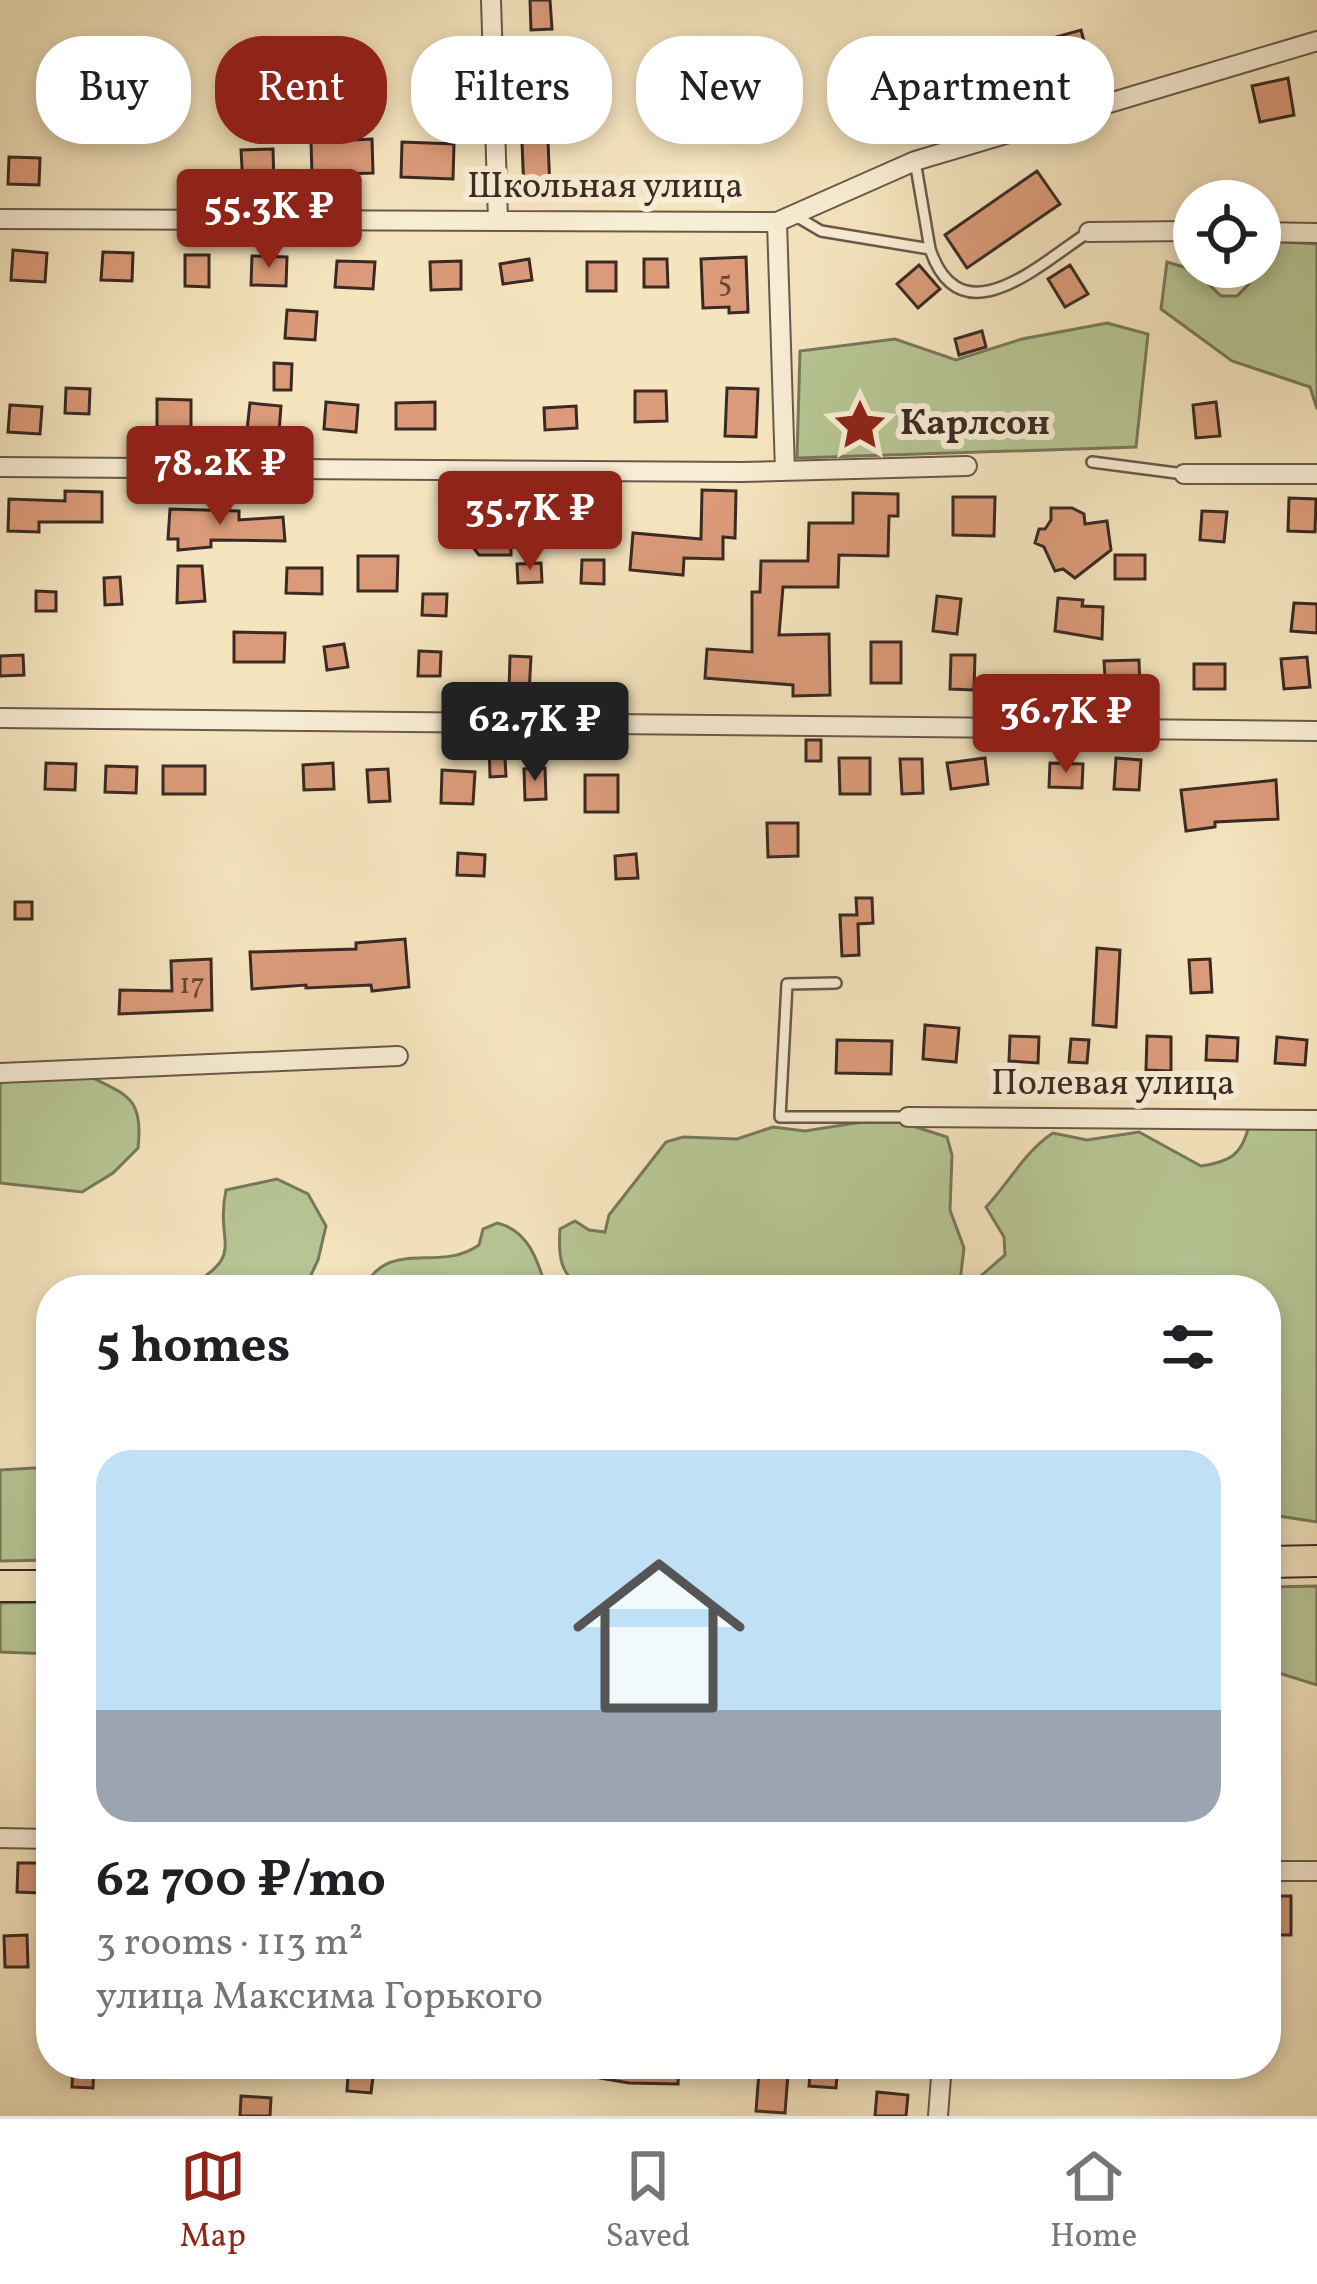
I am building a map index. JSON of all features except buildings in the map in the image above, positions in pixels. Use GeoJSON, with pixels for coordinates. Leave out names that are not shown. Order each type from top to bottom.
{"type":"FeatureCollection","features":[{"type":"Feature","properties":{"kind":"main road"},"geometry":{"type":"LineString","coordinates":[[1281,1562],[1317,1561]]}},
{"type":"Feature","properties":{"kind":"main road"},"geometry":{"type":"LineString","coordinates":[[0,1586],[36,1586]]}},
{"type":"Feature","properties":{"kind":"street"},"geometry":{"type":"LineString","coordinates":[[490,0],[498,220]]}},
{"type":"Feature","properties":{"kind":"street"},"geometry":{"type":"LineString","coordinates":[[785,471],[786,218],[915,160],[1317,41]]}},
{"type":"Feature","properties":{"kind":"street","name":"Школьная улица"},"geometry":{"type":"LineString","coordinates":[[0,219],[786,218]]}},
{"type":"Feature","properties":{"kind":"street"},"geometry":{"type":"LineString","coordinates":[[1089,232],[1173,231]]}},
{"type":"Feature","properties":{"kind":"street"},"geometry":{"type":"LineString","coordinates":[[1281,232],[1317,233]]}},
{"type":"Feature","properties":{"kind":"street"},"geometry":{"type":"LineString","coordinates":[[0,467],[785,471],[967,466]]}},
{"type":"Feature","properties":{"kind":"street"},"geometry":{"type":"LineString","coordinates":[[1184,474],[1317,475]]}},
{"type":"Feature","properties":{"kind":"street"},"geometry":{"type":"LineString","coordinates":[[0,718],[1317,731]]}},
{"type":"Feature","properties":{"kind":"street"},"geometry":{"type":"LineString","coordinates":[[0,1073],[398,1056]]}},
{"type":"Feature","properties":{"kind":"street","name":"Полевая улица"},"geometry":{"type":"LineString","coordinates":[[908,1118],[1317,1120]]}},
{"type":"Feature","properties":{"kind":"street"},"geometry":{"type":"LineString","coordinates":[[0,1838],[36,1839]]}},
{"type":"Feature","properties":{"kind":"street"},"geometry":{"type":"LineString","coordinates":[[1281,1870],[1317,1871]]}},
{"type":"Feature","properties":{"kind":"street"},"geometry":{"type":"LineString","coordinates":[[938,2116],[941,2079]]}},
{"type":"Feature","properties":{"kind":"lane"},"geometry":{"type":"LineString","coordinates":[[915,160],[936,266],[973,294],[996,292],[1089,232]]}},
{"type":"Feature","properties":{"kind":"lane"},"geometry":{"type":"LineString","coordinates":[[786,218],[821,231],[930,249]]}},
{"type":"Feature","properties":{"kind":"lane"},"geometry":{"type":"LineString","coordinates":[[1092,462],[1184,474]]}},
{"type":"Feature","properties":{"kind":"lane"},"geometry":{"type":"LineString","coordinates":[[836,983],[787,984],[780,1117],[908,1118]]}},
{"type":"Feature","properties":{"kind":"green space"},"geometry":{"type":"Polygon","coordinates":[[[1281,242],[1317,244],[1317,409],[1310,387],[1232,361],[1161,309],[1167,262],[1173,264],[1173,288],[1213,288],[1221,296],[1237,296],[1245,288],[1281,288],[1281,242]]]}},
{"type":"Feature","properties":{"kind":"green space"},"geometry":{"type":"Polygon","coordinates":[[[1107,323],[1148,334],[1136,447],[797,458],[800,351],[895,339],[956,360],[1022,339],[1107,323]]]}},
{"type":"Feature","properties":{"kind":"green space"},"geometry":{"type":"Polygon","coordinates":[[[85,1074],[129,1099],[138,1117],[138,1148],[113,1173],[82,1192],[0,1183],[0,1078],[85,1074]]]}},
{"type":"Feature","properties":{"kind":"green space"},"geometry":{"type":"Polygon","coordinates":[[[888,1118],[947,1137],[952,1155],[950,1210],[964,1248],[961,1275],[568,1275],[565,1271],[560,1229],[575,1221],[589,1230],[605,1232],[609,1215],[666,1142],[683,1137],[737,1139],[773,1127],[805,1131],[888,1118]]]}},
{"type":"Feature","properties":{"kind":"green space"},"geometry":{"type":"Polygon","coordinates":[[[1249,1125],[1317,1125],[1317,1522],[1281,1516],[1281,1275],[982,1275],[1005,1255],[1004,1237],[986,1207],[1053,1133],[1087,1140],[1139,1132],[1201,1166],[1233,1155],[1243,1144],[1249,1125]]]}},
{"type":"Feature","properties":{"kind":"green space"},"geometry":{"type":"Polygon","coordinates":[[[277,1179],[308,1194],[326,1226],[311,1275],[206,1275],[223,1257],[226,1190],[277,1179]]]}},
{"type":"Feature","properties":{"kind":"green space"},"geometry":{"type":"Polygon","coordinates":[[[497,1223],[517,1232],[542,1275],[372,1275],[400,1260],[463,1253],[479,1245],[483,1229],[497,1223]]]}},
{"type":"Feature","properties":{"kind":"green space"},"geometry":{"type":"Polygon","coordinates":[[[36,1468],[36,1560],[0,1561],[0,1470],[36,1468]]]}},
{"type":"Feature","properties":{"kind":"green space"},"geometry":{"type":"Polygon","coordinates":[[[1317,1586],[1317,1685],[1281,1674],[1281,1587],[1317,1586]]]}},
{"type":"Feature","properties":{"kind":"green space"},"geometry":{"type":"Polygon","coordinates":[[[36,1602],[36,1653],[0,1652],[0,1603],[36,1602]]]}},
{"type":"Feature","properties":{"kind":"place","name":"Карлсон"},"geometry":{"type":"Point","coordinates":[860,425]}}]}
